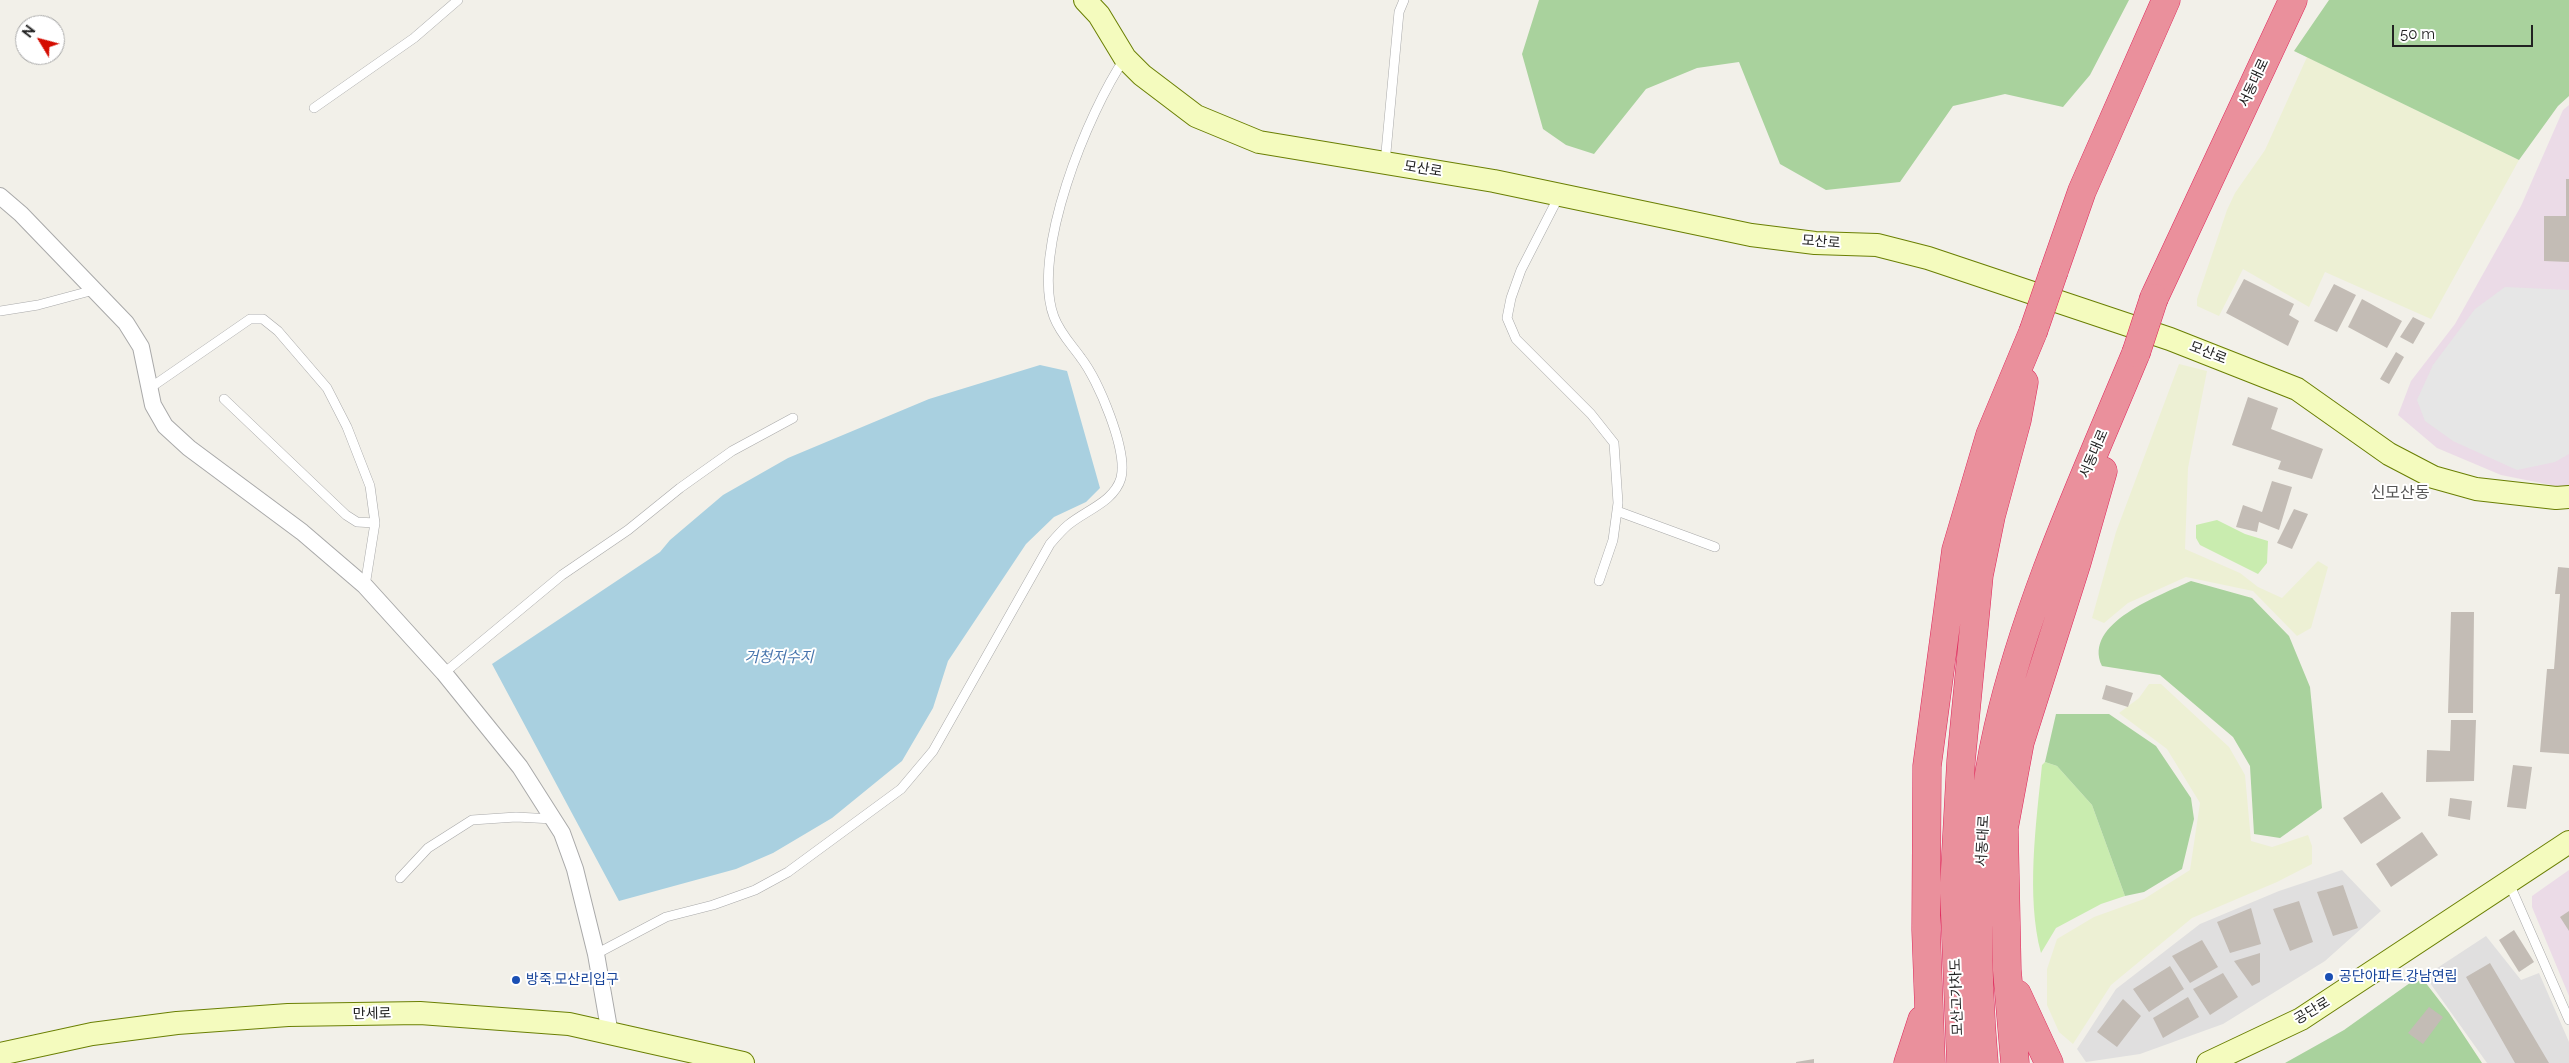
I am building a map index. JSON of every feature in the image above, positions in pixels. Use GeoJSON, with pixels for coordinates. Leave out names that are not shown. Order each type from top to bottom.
{"type":"FeatureCollection","features":[{"type":"Feature","properties":{"kind":"highway","name":"서동대로"},"geometry":{"type":"LineString","coordinates":[[1966,931],[1955,842],[1979,575],[1991,516],[2017,420],[2033,332],[2082,191],[2166,0]]}},
{"type":"Feature","properties":{"kind":"highway","name":"서동대로"},"geometry":{"type":"LineString","coordinates":[[1966,931],[1998,729],[2012,676],[2054,550],[2136,353],[2154,298],[2292,0]]}},
{"type":"Feature","properties":{"kind":"highway"},"geometry":{"type":"LineString","coordinates":[[1931,1063],[1928,1002],[1927,766],[1956,550],[1990,435],[2033,332]]}},
{"type":"Feature","properties":{"kind":"highway"},"geometry":{"type":"LineString","coordinates":[[2015,1063],[2006,970],[2004,828],[2020,742],[2077,562],[2136,353]]}},
{"type":"Feature","properties":{"kind":"highway","name":"모산고가차도"},"geometry":{"type":"LineString","coordinates":[[1960,1063],[1966,931]]}},
{"type":"Feature","properties":{"kind":"highway","name":"모산고가차도"},"geometry":{"type":"LineString","coordinates":[[1966,931],[1984,1063]]}},
{"type":"Feature","properties":{"kind":"highway"},"geometry":{"type":"LineString","coordinates":[[2006,970],[2049,1063]]}},
{"type":"Feature","properties":{"kind":"highway"},"geometry":{"type":"LineString","coordinates":[[1908,1063],[1928,1002]]}},
{"type":"Feature","properties":{"kind":"street","name":"모산로"},"geometry":{"type":"LineString","coordinates":[[1086,0],[1099,16],[1125,58],[1142,76],[1196,116],[1259,142],[1494,181],[1751,235],[1815,243],[1876,246],[1928,258],[2170,338],[2297,389],[2389,454],[2433,477],[2476,489],[2556,498],[2569,497]]}},
{"type":"Feature","properties":{"kind":"street"},"geometry":{"type":"LineString","coordinates":[[0,196],[21,214],[126,323],[141,347],[153,405],[165,426],[189,448],[302,532],[364,586],[444,673],[520,767],[562,833],[575,869],[596,954],[610,1034]]}},
{"type":"Feature","properties":{"kind":"street","name":"공단로"},"geometry":{"type":"LineString","coordinates":[[2208,1063],[2301,1019],[2569,842]]}},
{"type":"Feature","properties":{"kind":"street","name":"만세로"},"geometry":{"type":"LineString","coordinates":[[2,1055],[92,1034],[167,1024],[288,1015],[420,1013],[569,1024],[743,1063]]}},
{"type":"Feature","properties":{"kind":"lane"},"geometry":{"type":"LineString","coordinates":[[314,108],[414,38],[458,0]]}},
{"type":"Feature","properties":{"kind":"lane"},"geometry":{"type":"LineString","coordinates":[[1385,163],[1399,12],[1404,0]]}},
{"type":"Feature","properties":{"kind":"lane"},"geometry":{"type":"LineString","coordinates":[[596,954],[666,917],[713,905],[763,885],[788,872],[901,788],[933,751],[1050,544],[1069,524],[1108,498],[1121,478],[1120,448],[1107,410],[1093,376],[1065,340],[1053,317],[1047,284],[1052,244],[1062,196],[1108,83],[1125,58]]}},
{"type":"Feature","properties":{"kind":"lane"},"geometry":{"type":"LineString","coordinates":[[1559,195],[1521,270],[1511,298],[1507,318],[1516,339],[1592,414],[1614,443],[1617,511],[1613,540],[1599,581]]}},
{"type":"Feature","properties":{"kind":"lane"},"geometry":{"type":"LineString","coordinates":[[0,311],[94,290]]}},
{"type":"Feature","properties":{"kind":"lane"},"geometry":{"type":"LineString","coordinates":[[150,388],[250,319],[263,319],[278,331],[327,388],[347,427],[370,486],[375,523],[364,586]]}},
{"type":"Feature","properties":{"kind":"lane"},"geometry":{"type":"LineString","coordinates":[[224,399],[346,515],[357,522],[375,523]]}},
{"type":"Feature","properties":{"kind":"lane"},"geometry":{"type":"LineString","coordinates":[[444,673],[562,575],[628,530],[680,488],[732,451],[793,418]]}},
{"type":"Feature","properties":{"kind":"lane"},"geometry":{"type":"LineString","coordinates":[[1617,511],[1715,547]]}},
{"type":"Feature","properties":{"kind":"lane"},"geometry":{"type":"LineString","coordinates":[[400,878],[428,848],[472,820],[553,819]]}},
{"type":"Feature","properties":{"kind":"lane"},"geometry":{"type":"LineString","coordinates":[[2509,882],[2569,1020]]}},
{"type":"Feature","properties":{"kind":"shaded area"},"geometry":{"type":"Polygon","coordinates":[[[2569,105],[2569,485],[2561,487],[2501,475],[2437,448],[2398,415],[2411,381],[2455,324],[2521,206],[2563,110],[2569,105]]]}},
{"type":"Feature","properties":{"kind":"shaded area"},"geometry":{"type":"Polygon","coordinates":[[[2505,287],[2569,290],[2569,454],[2555,462],[2517,470],[2453,441],[2425,421],[2417,400],[2433,365],[2475,309],[2505,287]]]}},
{"type":"Feature","properties":{"kind":"shaded area"},"geometry":{"type":"Polygon","coordinates":[[[2342,870],[2381,911],[2325,961],[2223,1024],[2140,1054],[2086,1062],[2077,1049],[2116,989],[2200,924],[2279,891],[2342,870]]]}},
{"type":"Feature","properties":{"kind":"shaded area"},"geometry":{"type":"Polygon","coordinates":[[[2569,870],[2569,996],[2532,907],[2532,896],[2569,870]]]}},
{"type":"Feature","properties":{"kind":"shaded area"},"geometry":{"type":"Polygon","coordinates":[[[2486,936],[2521,980],[2539,973],[2569,1042],[2569,1063],[2487,1063],[2425,976],[2486,936]]]}},
{"type":"Feature","properties":{"kind":"green space"},"geometry":{"type":"Polygon","coordinates":[[[1539,0],[2129,0],[2090,75],[2063,107],[2005,94],[1953,106],[1900,182],[1826,190],[1780,164],[1739,62],[1697,68],[1646,89],[1594,154],[1566,145],[1543,129],[1522,54],[1539,0]]]}},
{"type":"Feature","properties":{"kind":"green space"},"geometry":{"type":"Polygon","coordinates":[[[2329,0],[2569,0],[2569,96],[2558,106],[2519,160],[2294,51],[2329,0]]]}},
{"type":"Feature","properties":{"kind":"green space"},"geometry":{"type":"Polygon","coordinates":[[[2307,57],[2519,160],[2431,319],[2325,272],[2309,307],[2243,269],[2219,316],[2197,306],[2197,299],[2227,210],[2235,193],[2265,150],[2307,57]]]}},
{"type":"Feature","properties":{"kind":"green space"},"geometry":{"type":"Polygon","coordinates":[[[2179,364],[2207,371],[2188,468],[2185,549],[2240,573],[2258,587],[2282,598],[2318,561],[2328,567],[2311,628],[2297,636],[2253,591],[2186,577],[2128,603],[2104,623],[2092,618],[2116,532],[2179,364]]]}},
{"type":"Feature","properties":{"kind":"green space"},"geometry":{"type":"Polygon","coordinates":[[[2217,520],[2245,534],[2268,541],[2267,563],[2258,574],[2200,545],[2196,538],[2196,525],[2217,520]]]}},
{"type":"Feature","properties":{"kind":"green space"},"geometry":{"type":"Polygon","coordinates":[[[2191,581],[2252,598],[2289,636],[2310,687],[2322,808],[2280,838],[2254,834],[2250,766],[2233,737],[2160,675],[2102,666],[2099,651],[2103,637],[2113,624],[2144,603],[2191,581]]]}},
{"type":"Feature","properties":{"kind":"green space"},"geometry":{"type":"Polygon","coordinates":[[[2149,684],[2161,684],[2229,747],[2245,775],[2251,841],[2272,847],[2308,835],[2312,846],[2312,864],[2277,882],[2192,918],[2111,985],[2073,1044],[2059,1032],[2047,1005],[2047,969],[2057,939],[2094,917],[2144,899],[2190,870],[2200,803],[2167,749],[2119,713],[2139,698],[2149,684]]]}},
{"type":"Feature","properties":{"kind":"green space"},"geometry":{"type":"Polygon","coordinates":[[[2056,714],[2109,714],[2156,746],[2191,798],[2194,819],[2182,869],[2144,892],[2125,896],[2092,805],[2057,766],[2045,762],[2056,714]]]}},
{"type":"Feature","properties":{"kind":"green space"},"geometry":{"type":"Polygon","coordinates":[[[2045,762],[2057,766],[2092,805],[2125,896],[2101,904],[2056,928],[2041,953],[2036,931],[2033,884],[2037,811],[2042,765],[2045,762]]]}},
{"type":"Feature","properties":{"kind":"green space"},"geometry":{"type":"Polygon","coordinates":[[[2414,980],[2425,982],[2449,1013],[2482,1063],[2285,1063],[2344,1030],[2414,980]]]}},
{"type":"Feature","properties":{"kind":"water","name":"거청저수지"},"geometry":{"type":"Polygon","coordinates":[[[1040,365],[1067,371],[1100,488],[1086,502],[1054,517],[1026,544],[948,661],[933,708],[902,761],[832,818],[773,853],[736,869],[619,901],[492,664],[660,552],[670,540],[723,495],[788,458],[929,399],[1040,365]]]}},
{"type":"Feature","properties":{"kind":"building"},"geometry":{"type":"Polygon","coordinates":[[[2566,179],[2569,179],[2569,262],[2544,261],[2544,216],[2566,216],[2566,179]]]}},
{"type":"Feature","properties":{"kind":"building"},"geometry":{"type":"Polygon","coordinates":[[[2244,279],[2294,304],[2289,315],[2299,321],[2288,346],[2226,313],[2244,279]]]}},
{"type":"Feature","properties":{"kind":"building"},"geometry":{"type":"Polygon","coordinates":[[[2334,284],[2356,295],[2337,332],[2314,321],[2334,284]]]}},
{"type":"Feature","properties":{"kind":"building"},"geometry":{"type":"Polygon","coordinates":[[[2362,299],[2402,321],[2387,348],[2348,327],[2362,299]]]}},
{"type":"Feature","properties":{"kind":"building"},"geometry":{"type":"Polygon","coordinates":[[[2413,317],[2425,323],[2413,344],[2400,337],[2413,317]]]}},
{"type":"Feature","properties":{"kind":"building"},"geometry":{"type":"Polygon","coordinates":[[[2396,352],[2404,357],[2389,384],[2380,379],[2396,352]]]}},
{"type":"Feature","properties":{"kind":"building"},"geometry":{"type":"Polygon","coordinates":[[[2248,397],[2278,408],[2271,429],[2323,449],[2312,479],[2278,469],[2281,461],[2232,445],[2248,397]]]}},
{"type":"Feature","properties":{"kind":"building"},"geometry":{"type":"Polygon","coordinates":[[[2272,481],[2292,487],[2279,530],[2259,522],[2257,532],[2236,527],[2243,505],[2262,512],[2272,481]]]}},
{"type":"Feature","properties":{"kind":"building"},"geometry":{"type":"Polygon","coordinates":[[[2294,509],[2308,514],[2292,549],[2277,543],[2294,509]]]}},
{"type":"Feature","properties":{"kind":"building"},"geometry":{"type":"Polygon","coordinates":[[[2558,567],[2569,568],[2569,754],[2540,752],[2547,669],[2554,669],[2560,594],[2555,594],[2558,567]]]}},
{"type":"Feature","properties":{"kind":"building"},"geometry":{"type":"Polygon","coordinates":[[[2451,612],[2474,612],[2473,713],[2448,713],[2451,612]]]}},
{"type":"Feature","properties":{"kind":"building"},"geometry":{"type":"Polygon","coordinates":[[[2106,685],[2133,693],[2128,707],[2102,699],[2106,685]]]}},
{"type":"Feature","properties":{"kind":"building"},"geometry":{"type":"Polygon","coordinates":[[[2451,720],[2476,720],[2474,781],[2426,782],[2427,750],[2450,751],[2451,720]]]}},
{"type":"Feature","properties":{"kind":"building"},"geometry":{"type":"Polygon","coordinates":[[[2513,765],[2532,767],[2526,809],[2507,807],[2513,765]]]}},
{"type":"Feature","properties":{"kind":"building"},"geometry":{"type":"Polygon","coordinates":[[[2382,792],[2401,818],[2361,844],[2343,818],[2382,792]]]}},
{"type":"Feature","properties":{"kind":"building"},"geometry":{"type":"Polygon","coordinates":[[[2450,798],[2472,801],[2470,820],[2448,816],[2450,798]]]}},
{"type":"Feature","properties":{"kind":"building"},"geometry":{"type":"Polygon","coordinates":[[[2422,832],[2438,855],[2391,887],[2376,864],[2422,832]]]}},
{"type":"Feature","properties":{"kind":"building"},"geometry":{"type":"Polygon","coordinates":[[[2343,885],[2358,928],[2333,936],[2317,892],[2343,885]]]}},
{"type":"Feature","properties":{"kind":"building"},"geometry":{"type":"Polygon","coordinates":[[[2299,901],[2313,942],[2290,951],[2273,909],[2299,901]]]}},
{"type":"Feature","properties":{"kind":"building"},"geometry":{"type":"Polygon","coordinates":[[[2251,908],[2261,944],[2230,953],[2217,922],[2251,908]]]}},
{"type":"Feature","properties":{"kind":"building"},"geometry":{"type":"Polygon","coordinates":[[[2569,911],[2569,931],[2560,917],[2569,911]]]}},
{"type":"Feature","properties":{"kind":"building"},"geometry":{"type":"Polygon","coordinates":[[[2514,930],[2534,962],[2519,972],[2499,940],[2514,930]]]}},
{"type":"Feature","properties":{"kind":"building"},"geometry":{"type":"Polygon","coordinates":[[[2202,940],[2218,967],[2190,983],[2172,956],[2202,940]]]}},
{"type":"Feature","properties":{"kind":"building"},"geometry":{"type":"Polygon","coordinates":[[[2260,953],[2260,982],[2252,986],[2234,961],[2260,953]]]}},
{"type":"Feature","properties":{"kind":"building"},"geometry":{"type":"Polygon","coordinates":[[[2490,963],[2549,1063],[2515,1063],[2466,977],[2490,963]]]}},
{"type":"Feature","properties":{"kind":"building"},"geometry":{"type":"Polygon","coordinates":[[[2170,966],[2184,989],[2149,1012],[2133,989],[2170,966]]]}},
{"type":"Feature","properties":{"kind":"building"},"geometry":{"type":"Polygon","coordinates":[[[2223,973],[2238,997],[2210,1015],[2193,989],[2223,973]]]}},
{"type":"Feature","properties":{"kind":"building"},"geometry":{"type":"Polygon","coordinates":[[[2188,997],[2199,1017],[2163,1038],[2153,1018],[2188,997]]]}},
{"type":"Feature","properties":{"kind":"building"},"geometry":{"type":"Polygon","coordinates":[[[2123,999],[2141,1016],[2117,1047],[2097,1032],[2123,999]]]}},
{"type":"Feature","properties":{"kind":"building"},"geometry":{"type":"Polygon","coordinates":[[[2429,1007],[2443,1017],[2423,1044],[2408,1033],[2429,1007]]]}},
{"type":"Feature","properties":{"kind":"building"},"geometry":{"type":"Polygon","coordinates":[[[1814,1059],[1814,1063],[1796,1063],[1796,1062],[1814,1059]]]}},
{"type":"Feature","properties":{"kind":"place","name":"공단아파트.강남연립"},"geometry":{"type":"Point","coordinates":[2329,977]}},
{"type":"Feature","properties":{"kind":"place","name":"방죽.모산리입구"},"geometry":{"type":"Point","coordinates":[516,980]}},
{"type":"Feature","properties":{"kind":"district","name":"신모산동"},"geometry":{"type":"Point","coordinates":[2400,493]}}]}
